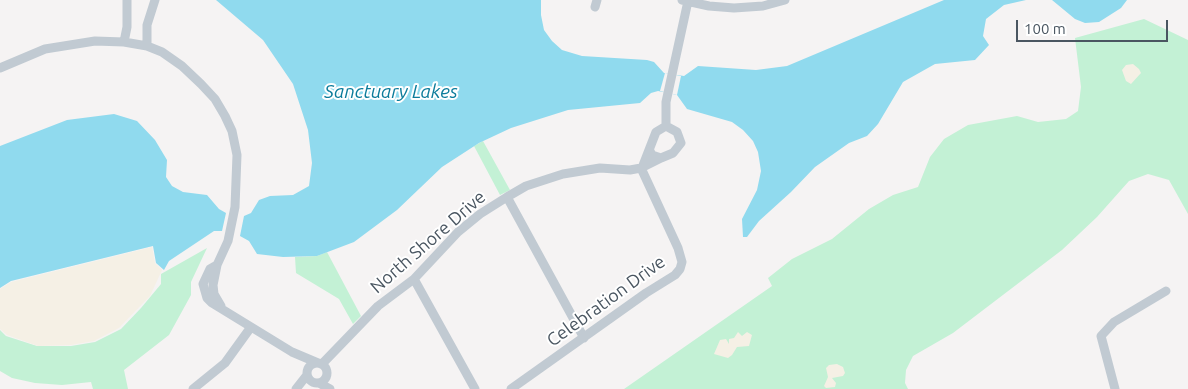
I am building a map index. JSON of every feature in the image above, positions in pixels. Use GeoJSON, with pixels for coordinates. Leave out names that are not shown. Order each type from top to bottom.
{"type":"FeatureCollection","features":[{"type":"Feature","properties":{"kind":"street"},"geometry":{"type":"LineString","coordinates":[[124,42],[127,27],[127,0]]}},
{"type":"Feature","properties":{"kind":"street"},"geometry":{"type":"LineString","coordinates":[[147,46],[147,24],[155,0]]}},
{"type":"Feature","properties":{"kind":"street"},"geometry":{"type":"LineString","coordinates":[[641,168],[656,132],[666,126],[666,102],[685,1],[709,6],[734,8],[763,6],[785,0]]}},
{"type":"Feature","properties":{"kind":"street"},"geometry":{"type":"LineString","coordinates":[[0,68],[45,49],[95,42],[124,42],[147,46],[173,59],[194,76],[215,99],[225,116],[232,131],[237,155],[235,207],[228,241],[217,265],[213,285],[214,294],[221,306],[251,327],[292,352],[320,364],[326,369],[322,380],[302,389]]}},
{"type":"Feature","properties":{"kind":"street","name":"North Shore Drive"},"geometry":{"type":"LineString","coordinates":[[320,364],[338,350],[372,312],[414,279],[458,232],[480,214],[526,186],[563,174],[600,168],[630,170],[641,168],[678,149],[681,143],[677,132],[666,126]]}},
{"type":"Feature","properties":{"kind":"street"},"geometry":{"type":"LineString","coordinates":[[650,150],[652,155],[662,158]]}},
{"type":"Feature","properties":{"kind":"street","name":"Celebration Drive"},"geometry":{"type":"LineString","coordinates":[[511,389],[675,276],[680,269],[682,262],[678,248],[641,168]]}},
{"type":"Feature","properties":{"kind":"street"},"geometry":{"type":"LineString","coordinates":[[507,196],[584,338]]}},
{"type":"Feature","properties":{"kind":"street"},"geometry":{"type":"LineString","coordinates":[[414,279],[475,389]]}},
{"type":"Feature","properties":{"kind":"street"},"geometry":{"type":"LineString","coordinates":[[1115,389],[1101,336],[1114,322],[1166,290]]}},
{"type":"Feature","properties":{"kind":"street"},"geometry":{"type":"LineString","coordinates":[[193,389],[225,364],[251,327]]}},
{"type":"Feature","properties":{"kind":"street","name":"North Shore Drive"},"geometry":{"type":"LineString","coordinates":[[322,380],[338,350]]}},
{"type":"Feature","properties":{"kind":"street"},"geometry":{"type":"LineString","coordinates":[[292,352],[310,380],[322,380],[331,389]]}},
{"type":"Feature","properties":{"kind":"street"},"geometry":{"type":"LineString","coordinates":[[296,389],[310,366],[320,364]]}},
{"type":"Feature","properties":{"kind":"green space"},"geometry":{"type":"Polygon","coordinates":[[[1144,19],[1188,40],[1188,214],[1169,180],[1148,174],[1129,181],[1097,217],[1062,250],[953,333],[913,356],[906,370],[905,383],[908,389],[624,389],[772,286],[768,278],[792,259],[832,239],[869,209],[893,195],[918,187],[930,157],[944,139],[968,125],[1017,116],[1038,122],[1066,119],[1078,111],[1081,87],[1075,38],[1144,19]]]}},
{"type":"Feature","properties":{"kind":"green space"},"geometry":{"type":"Polygon","coordinates":[[[483,141],[510,190],[500,195],[474,146],[483,141]]]}},
{"type":"Feature","properties":{"kind":"green space"},"geometry":{"type":"Polygon","coordinates":[[[207,248],[191,282],[191,295],[169,335],[124,370],[128,389],[93,389],[91,382],[62,385],[35,383],[12,378],[0,371],[0,330],[6,336],[37,346],[71,346],[95,342],[121,329],[161,284],[161,274],[207,248]]]}},
{"type":"Feature","properties":{"kind":"green space"},"geometry":{"type":"Polygon","coordinates":[[[327,252],[361,316],[353,324],[339,299],[296,273],[295,257],[317,256],[327,252]]]}},
{"type":"Feature","properties":{"kind":"sand"},"geometry":{"type":"Polygon","coordinates":[[[1133,64],[1141,73],[1131,84],[1126,81],[1122,70],[1126,65],[1133,64]]]}},
{"type":"Feature","properties":{"kind":"sand"},"geometry":{"type":"Polygon","coordinates":[[[152,247],[155,263],[162,270],[150,296],[119,328],[94,341],[71,345],[38,346],[7,335],[0,329],[0,289],[11,282],[152,247]]]}},
{"type":"Feature","properties":{"kind":"sand"},"geometry":{"type":"Polygon","coordinates":[[[738,332],[742,336],[747,332],[752,335],[749,346],[737,347],[728,358],[714,354],[720,340],[726,339],[729,344],[729,339],[734,338],[738,332]]]}},
{"type":"Feature","properties":{"kind":"sand"},"geometry":{"type":"Polygon","coordinates":[[[837,364],[843,367],[845,373],[843,376],[832,378],[836,383],[835,387],[826,388],[824,386],[828,377],[826,368],[829,365],[837,364]]]}},
{"type":"Feature","properties":{"kind":"water","name":"Sanctuary Lakes"},"geometry":{"type":"Polygon","coordinates":[[[216,0],[541,0],[544,30],[562,50],[582,56],[647,60],[654,62],[664,73],[684,76],[698,66],[756,70],[787,66],[944,0],[1026,0],[1004,5],[986,19],[983,36],[989,45],[975,60],[935,64],[903,82],[878,124],[867,136],[849,143],[815,167],[759,221],[747,237],[743,237],[742,219],[757,190],[761,171],[758,152],[753,141],[732,122],[687,109],[677,95],[658,91],[651,93],[640,103],[568,110],[511,128],[479,143],[442,167],[397,210],[354,242],[317,256],[283,257],[257,254],[249,241],[240,236],[244,216],[251,213],[259,200],[270,196],[293,195],[309,186],[312,163],[308,130],[293,84],[263,40],[216,0]]]}},
{"type":"Feature","properties":{"kind":"water"},"geometry":{"type":"Polygon","coordinates":[[[1052,0],[1127,0],[1121,8],[1099,22],[1085,23],[1075,19],[1052,0]]]}},
{"type":"Feature","properties":{"kind":"water"},"geometry":{"type":"Polygon","coordinates":[[[114,114],[137,121],[155,140],[167,160],[166,177],[172,186],[183,192],[207,195],[219,209],[226,213],[222,231],[214,231],[169,261],[164,270],[156,263],[153,246],[11,281],[0,288],[0,146],[67,120],[114,114]]]}},
{"type":"Feature","properties":{"kind":"pier"},"geometry":{"type":"Polygon","coordinates":[[[665,73],[681,76],[677,95],[660,91],[665,73]]]}}]}
